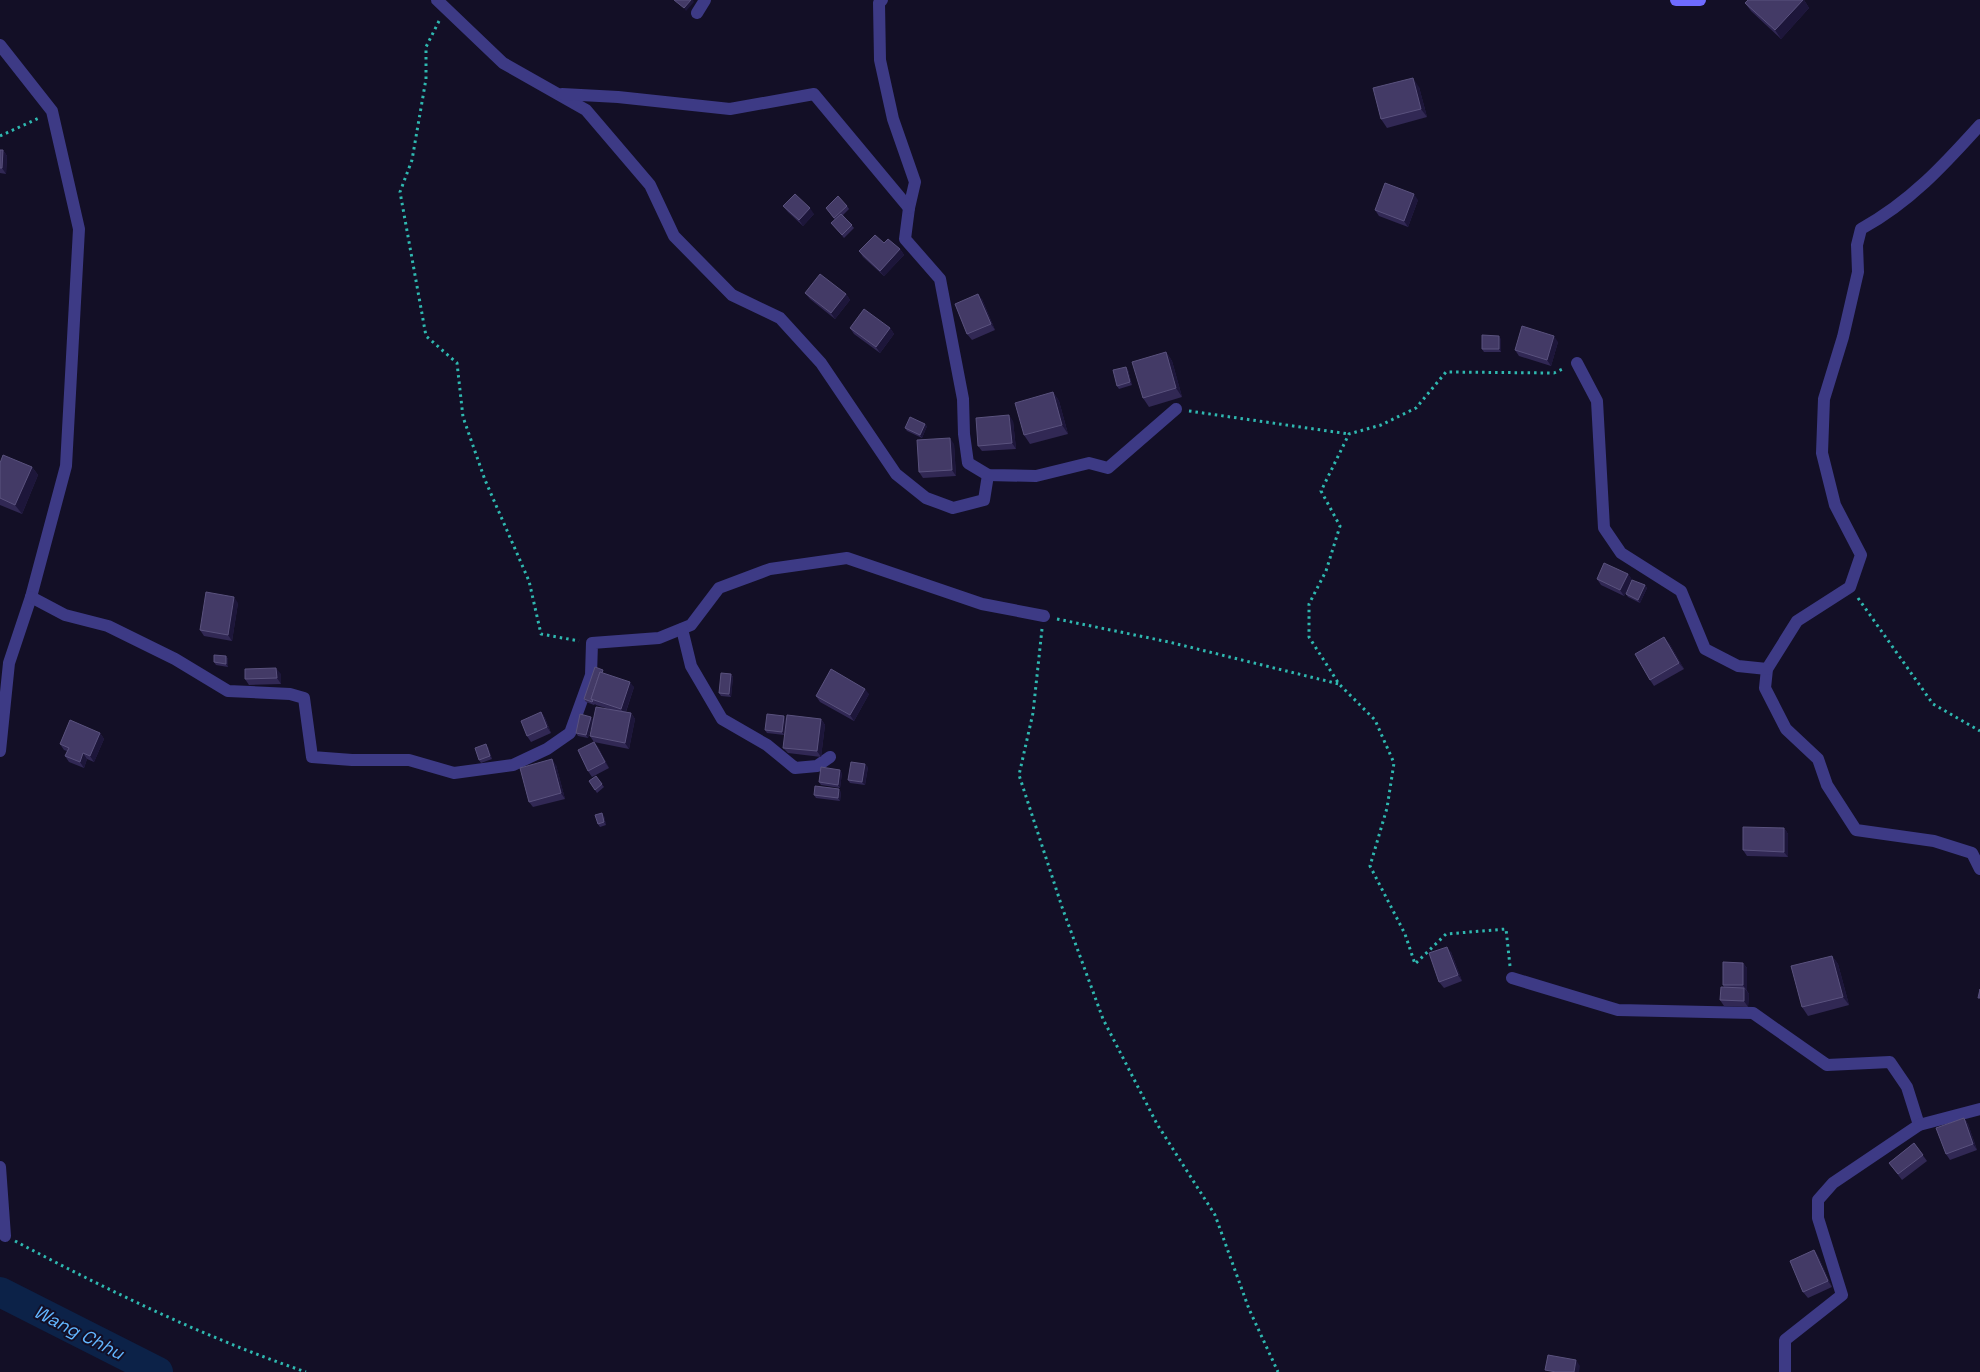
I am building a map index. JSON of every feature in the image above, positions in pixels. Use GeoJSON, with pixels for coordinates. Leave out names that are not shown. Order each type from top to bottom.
{"type":"FeatureCollection","features":[{"type":"Feature","properties":{"kind":"street"},"geometry":{"type":"LineString","coordinates":[[697,13],[705,0]]}},
{"type":"Feature","properties":{"kind":"street"},"geometry":{"type":"LineString","coordinates":[[882,0],[879,3],[880,60],[894,119],[915,182],[909,208],[906,239],[940,278],[963,399],[964,434],[968,463],[988,475],[1036,476],[1089,463],[1108,468],[1176,409]]}},
{"type":"Feature","properties":{"kind":"street"},"geometry":{"type":"LineString","coordinates":[[1676,0],[1700,0]]}},
{"type":"Feature","properties":{"kind":"street"},"geometry":{"type":"LineString","coordinates":[[441,5],[503,63],[586,110],[650,185],[674,236],[732,295],[780,318],[821,363],[896,474],[926,498],[953,508],[984,500],[988,475]]}},
{"type":"Feature","properties":{"kind":"street"},"geometry":{"type":"LineString","coordinates":[[0,44],[52,111],[79,229],[66,466],[31,597],[10,663],[0,751]]}},
{"type":"Feature","properties":{"kind":"street"},"geometry":{"type":"LineString","coordinates":[[558,94],[618,97],[730,109],[814,94],[909,208]]}},
{"type":"Feature","properties":{"kind":"street"},"geometry":{"type":"LineString","coordinates":[[1980,125],[1927,182],[1890,213],[1861,229],[1856,245],[1858,272],[1843,336],[1824,399],[1822,453],[1835,505],[1861,555],[1850,587],[1797,620],[1767,669],[1764,688],[1786,729],[1818,759],[1827,786],[1856,830],[1934,841],[1972,853],[1980,869]]}},
{"type":"Feature","properties":{"kind":"street"},"geometry":{"type":"LineString","coordinates":[[1577,363],[1597,401],[1604,528],[1621,553],[1681,592],[1705,649],[1738,666],[1767,669]]}},
{"type":"Feature","properties":{"kind":"street"},"geometry":{"type":"LineString","coordinates":[[31,597],[65,615],[108,626],[175,659],[228,691],[290,694],[304,698],[312,757],[352,760],[409,760],[454,773],[512,765],[547,749],[570,732],[591,675],[592,643],[660,638],[691,625],[720,588],[770,569],[847,558],[982,604],[1044,616]]}},
{"type":"Feature","properties":{"kind":"street"},"geometry":{"type":"LineString","coordinates":[[682,628],[691,666],[722,719],[767,745],[795,768],[817,766],[830,757]]}},
{"type":"Feature","properties":{"kind":"street"},"geometry":{"type":"LineString","coordinates":[[1512,978],[1618,1010],[1753,1013],[1826,1065],[1890,1062],[1907,1087],[1919,1125]]}},
{"type":"Feature","properties":{"kind":"street"},"geometry":{"type":"LineString","coordinates":[[1785,1372],[1785,1340],[1842,1295],[1818,1218],[1818,1200],[1833,1183],[1919,1125],[1980,1109]]}},
{"type":"Feature","properties":{"kind":"street"},"geometry":{"type":"LineString","coordinates":[[0,1167],[5,1236]]}},
{"type":"Feature","properties":{"kind":"path"},"geometry":{"type":"LineString","coordinates":[[441,5],[426,47],[426,79],[412,160],[400,192],[426,336],[457,363],[463,417],[485,480],[529,581],[541,634],[592,643]]}},
{"type":"Feature","properties":{"kind":"path"},"geometry":{"type":"LineString","coordinates":[[0,136],[52,111]]}},
{"type":"Feature","properties":{"kind":"path"},"geometry":{"type":"LineString","coordinates":[[1176,409],[1349,434],[1380,425],[1416,408],[1446,372],[1554,373],[1577,363]]}},
{"type":"Feature","properties":{"kind":"path"},"geometry":{"type":"LineString","coordinates":[[1349,434],[1321,491],[1340,526],[1326,571],[1309,604],[1309,637],[1339,684],[1374,720],[1394,763],[1387,808],[1370,866],[1405,934],[1415,964],[1446,934],[1506,930],[1512,978]]}},
{"type":"Feature","properties":{"kind":"path"},"geometry":{"type":"LineString","coordinates":[[1850,587],[1933,704],[1980,731]]}},
{"type":"Feature","properties":{"kind":"path"},"geometry":{"type":"LineString","coordinates":[[1278,1372],[1249,1308],[1215,1214],[1157,1124],[1103,1019],[1062,907],[1019,775],[1033,712],[1044,616],[1169,642],[1339,684]]}},
{"type":"Feature","properties":{"kind":"path"},"geometry":{"type":"LineString","coordinates":[[5,1236],[67,1269],[246,1352],[306,1372]]}},
{"type":"Feature","properties":{"kind":"building"},"geometry":{"type":"Polygon","coordinates":[[[674,0],[691,0],[684,8],[674,0]]]}},
{"type":"Feature","properties":{"kind":"building"},"geometry":{"type":"Polygon","coordinates":[[[1748,0],[1803,0],[1775,30],[1745,3],[1748,0]]]}},
{"type":"Feature","properties":{"kind":"building"},"geometry":{"type":"Polygon","coordinates":[[[1413,78],[1421,109],[1381,119],[1373,88],[1413,78]]]}},
{"type":"Feature","properties":{"kind":"building"},"geometry":{"type":"Polygon","coordinates":[[[0,150],[3,150],[2,168],[0,168],[0,150]]]}},
{"type":"Feature","properties":{"kind":"building"},"geometry":{"type":"Polygon","coordinates":[[[1385,183],[1414,194],[1404,221],[1375,210],[1385,183]]]}},
{"type":"Feature","properties":{"kind":"building"},"geometry":{"type":"Polygon","coordinates":[[[795,194],[810,208],[799,220],[783,206],[795,194]]]}},
{"type":"Feature","properties":{"kind":"building"},"geometry":{"type":"Polygon","coordinates":[[[838,196],[847,206],[834,218],[826,208],[838,196]]]}},
{"type":"Feature","properties":{"kind":"building"},"geometry":{"type":"Polygon","coordinates":[[[841,214],[852,225],[842,235],[831,223],[841,214]]]}},
{"type":"Feature","properties":{"kind":"building"},"geometry":{"type":"Polygon","coordinates":[[[875,235],[884,243],[888,239],[900,249],[880,271],[859,251],[875,235]]]}},
{"type":"Feature","properties":{"kind":"building"},"geometry":{"type":"Polygon","coordinates":[[[820,274],[846,294],[831,313],[805,293],[820,274]]]}},
{"type":"Feature","properties":{"kind":"building"},"geometry":{"type":"Polygon","coordinates":[[[978,294],[991,324],[967,334],[955,304],[978,294]]]}},
{"type":"Feature","properties":{"kind":"building"},"geometry":{"type":"Polygon","coordinates":[[[864,309],[890,328],[876,347],[850,328],[864,309]]]}},
{"type":"Feature","properties":{"kind":"building"},"geometry":{"type":"Polygon","coordinates":[[[1522,326],[1554,336],[1547,360],[1515,350],[1522,326]]]}},
{"type":"Feature","properties":{"kind":"building"},"geometry":{"type":"Polygon","coordinates":[[[1482,335],[1499,336],[1499,349],[1482,349],[1482,335]]]}},
{"type":"Feature","properties":{"kind":"building"},"geometry":{"type":"Polygon","coordinates":[[[1166,352],[1176,388],[1143,398],[1132,362],[1166,352]]]}},
{"type":"Feature","properties":{"kind":"building"},"geometry":{"type":"Polygon","coordinates":[[[1126,367],[1130,382],[1117,386],[1113,370],[1126,367]]]}},
{"type":"Feature","properties":{"kind":"building"},"geometry":{"type":"Polygon","coordinates":[[[1053,392],[1062,425],[1024,435],[1015,403],[1053,392]]]}},
{"type":"Feature","properties":{"kind":"building"},"geometry":{"type":"Polygon","coordinates":[[[1009,415],[1012,443],[978,446],[976,418],[1009,415]]]}},
{"type":"Feature","properties":{"kind":"building"},"geometry":{"type":"Polygon","coordinates":[[[910,417],[925,424],[920,435],[905,428],[910,417]]]}},
{"type":"Feature","properties":{"kind":"building"},"geometry":{"type":"Polygon","coordinates":[[[950,438],[952,470],[919,472],[917,440],[950,438]]]}},
{"type":"Feature","properties":{"kind":"building"},"geometry":{"type":"Polygon","coordinates":[[[3,455],[32,467],[15,505],[0,498],[0,463],[3,455]]]}},
{"type":"Feature","properties":{"kind":"building"},"geometry":{"type":"Polygon","coordinates":[[[1604,563],[1628,574],[1620,590],[1597,579],[1604,563]]]}},
{"type":"Feature","properties":{"kind":"building"},"geometry":{"type":"Polygon","coordinates":[[[1632,580],[1645,585],[1638,600],[1626,594],[1632,580]]]}},
{"type":"Feature","properties":{"kind":"building"},"geometry":{"type":"Polygon","coordinates":[[[206,592],[234,597],[228,635],[200,630],[206,592]]]}},
{"type":"Feature","properties":{"kind":"building"},"geometry":{"type":"Polygon","coordinates":[[[1664,637],[1679,663],[1650,680],[1635,654],[1664,637]]]}},
{"type":"Feature","properties":{"kind":"building"},"geometry":{"type":"Polygon","coordinates":[[[214,655],[226,656],[226,664],[214,662],[214,655]]]}},
{"type":"Feature","properties":{"kind":"building"},"geometry":{"type":"Polygon","coordinates":[[[595,667],[603,670],[602,673],[600,672],[591,699],[592,702],[584,699],[595,667]]]}},
{"type":"Feature","properties":{"kind":"building"},"geometry":{"type":"Polygon","coordinates":[[[276,668],[277,678],[245,679],[245,669],[276,668]]]}},
{"type":"Feature","properties":{"kind":"building"},"geometry":{"type":"Polygon","coordinates":[[[831,669],[865,689],[850,715],[816,696],[831,669]]]}},
{"type":"Feature","properties":{"kind":"building"},"geometry":{"type":"Polygon","coordinates":[[[600,672],[630,682],[621,709],[591,699],[600,672]]]}},
{"type":"Feature","properties":{"kind":"building"},"geometry":{"type":"Polygon","coordinates":[[[721,673],[731,674],[729,694],[719,693],[721,673]]]}},
{"type":"Feature","properties":{"kind":"building"},"geometry":{"type":"Polygon","coordinates":[[[596,707],[631,713],[625,743],[590,736],[596,707]]]}},
{"type":"Feature","properties":{"kind":"building"},"geometry":{"type":"Polygon","coordinates":[[[541,712],[547,727],[527,736],[521,721],[541,712]]]}},
{"type":"Feature","properties":{"kind":"building"},"geometry":{"type":"Polygon","coordinates":[[[580,714],[591,717],[586,735],[576,733],[580,714]]]}},
{"type":"Feature","properties":{"kind":"building"},"geometry":{"type":"Polygon","coordinates":[[[767,714],[784,716],[782,732],[765,730],[767,714]]]}},
{"type":"Feature","properties":{"kind":"building"},"geometry":{"type":"Polygon","coordinates":[[[787,715],[821,719],[817,751],[783,748],[787,715]]]}},
{"type":"Feature","properties":{"kind":"building"},"geometry":{"type":"Polygon","coordinates":[[[70,720],[100,733],[90,756],[83,753],[80,762],[65,756],[69,748],[60,744],[70,720]]]}},
{"type":"Feature","properties":{"kind":"building"},"geometry":{"type":"Polygon","coordinates":[[[594,742],[605,762],[588,771],[578,750],[594,742]]]}},
{"type":"Feature","properties":{"kind":"building"},"geometry":{"type":"Polygon","coordinates":[[[486,744],[490,756],[479,760],[475,748],[486,744]]]}},
{"type":"Feature","properties":{"kind":"building"},"geometry":{"type":"Polygon","coordinates":[[[552,759],[561,793],[529,802],[520,768],[552,759]]]}},
{"type":"Feature","properties":{"kind":"building"},"geometry":{"type":"Polygon","coordinates":[[[851,762],[865,764],[862,782],[848,780],[851,762]]]}},
{"type":"Feature","properties":{"kind":"building"},"geometry":{"type":"Polygon","coordinates":[[[821,767],[840,770],[838,785],[819,782],[821,767]]]}},
{"type":"Feature","properties":{"kind":"building"},"geometry":{"type":"Polygon","coordinates":[[[596,776],[602,784],[595,790],[589,781],[596,776]]]}},
{"type":"Feature","properties":{"kind":"building"},"geometry":{"type":"Polygon","coordinates":[[[815,786],[839,789],[838,798],[814,795],[815,786]]]}},
{"type":"Feature","properties":{"kind":"building"},"geometry":{"type":"Polygon","coordinates":[[[602,813],[604,822],[598,824],[595,815],[602,813]]]}},
{"type":"Feature","properties":{"kind":"building"},"geometry":{"type":"Polygon","coordinates":[[[1743,827],[1784,828],[1784,852],[1743,850],[1743,827]]]}},
{"type":"Feature","properties":{"kind":"building"},"geometry":{"type":"Polygon","coordinates":[[[1447,947],[1458,975],[1439,982],[1429,953],[1447,947]]]}},
{"type":"Feature","properties":{"kind":"building"},"geometry":{"type":"Polygon","coordinates":[[[1832,956],[1843,997],[1802,1007],[1791,966],[1832,956]]]}},
{"type":"Feature","properties":{"kind":"building"},"geometry":{"type":"Polygon","coordinates":[[[1723,962],[1743,963],[1743,985],[1723,985],[1723,962]]]}},
{"type":"Feature","properties":{"kind":"building"},"geometry":{"type":"Polygon","coordinates":[[[1721,987],[1744,988],[1744,1001],[1720,1000],[1721,987]]]}},
{"type":"Feature","properties":{"kind":"building"},"geometry":{"type":"Polygon","coordinates":[[[1964,1118],[1973,1144],[1946,1154],[1936,1128],[1964,1118]]]}},
{"type":"Feature","properties":{"kind":"building"},"geometry":{"type":"Polygon","coordinates":[[[1914,1143],[1923,1155],[1898,1174],[1889,1163],[1914,1143]]]}},
{"type":"Feature","properties":{"kind":"building"},"geometry":{"type":"Polygon","coordinates":[[[1814,1250],[1828,1281],[1803,1292],[1790,1261],[1814,1250]]]}},
{"type":"Feature","properties":{"kind":"building"},"geometry":{"type":"Polygon","coordinates":[[[1548,1355],[1576,1360],[1574,1372],[1545,1370],[1548,1355]]]}},
{"type":"Feature","properties":{"kind":"waterway","name":"Wang Chhu"},"geometry":{"type":"LineString","coordinates":[[0,1292],[158,1372]]}}]}
